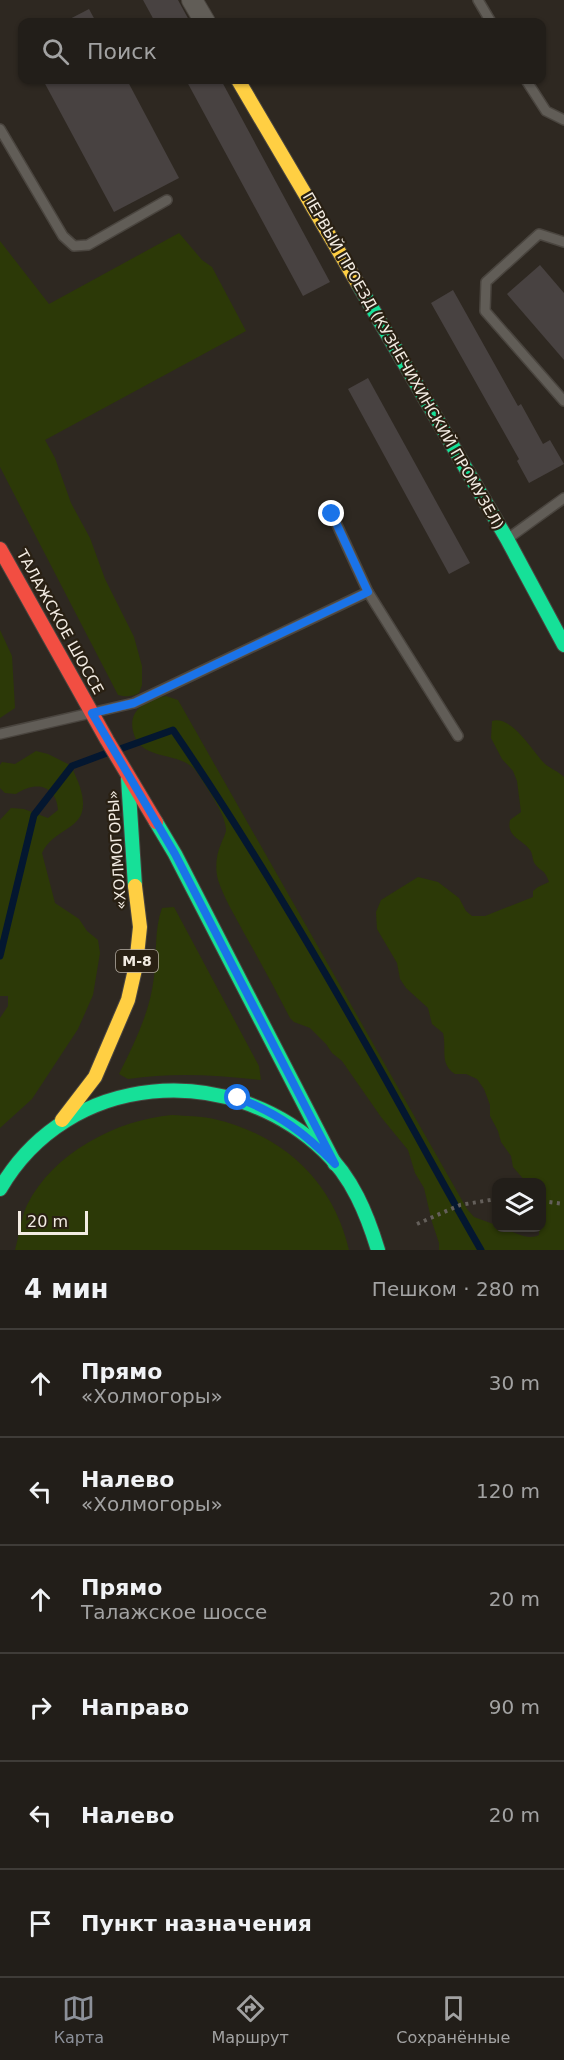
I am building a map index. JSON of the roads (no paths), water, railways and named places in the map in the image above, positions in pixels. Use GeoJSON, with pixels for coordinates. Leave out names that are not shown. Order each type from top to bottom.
{"type":"FeatureCollection","features":[{"type":"Feature","properties":{"kind":"main road","name":"ПЕРВЫЙ ПРОЕЗД (КУЗНЕЧИХИНСКИЙ ПРОМУЗЕЛ)"},"geometry":{"type":"LineString","coordinates":[[240,84],[507,539],[564,645]]}},
{"type":"Feature","properties":{"kind":"main road","name":"ТАЛАЖСКОЕ ШОССЕ"},"geometry":{"type":"LineString","coordinates":[[0,549],[128,774]]}},
{"type":"Feature","properties":{"kind":"main road","name":"«ХОЛМОГОРЫ»"},"geometry":{"type":"LineString","coordinates":[[0,1189],[30,1150],[56,1127],[94,1077],[128,1000],[136,965],[140,927],[133,868],[128,774]]}},
{"type":"Feature","properties":{"kind":"main road","name":"«ХОЛМОГОРЫ»"},"geometry":{"type":"LineString","coordinates":[[128,774],[175,854],[335,1164]]}},
{"type":"Feature","properties":{"kind":"main road","name":"«ХОЛМОГОРЫ»"},"geometry":{"type":"LineString","coordinates":[[56,1127],[89,1108],[123,1096],[160,1089],[215,1093],[238,1098],[280,1117],[310,1138],[335,1164],[349,1181],[361,1203],[378,1250]]}},
{"type":"Feature","properties":{"kind":"main road"},"geometry":{"type":"LineString","coordinates":[[0,1170],[30,1150]]}},
{"type":"Feature","properties":{"kind":"street"},"geometry":{"type":"LineString","coordinates":[[192,0],[203,18]]}},
{"type":"Feature","properties":{"kind":"lane"},"geometry":{"type":"LineString","coordinates":[[478,0],[489,18]]}},
{"type":"Feature","properties":{"kind":"lane"},"geometry":{"type":"LineString","coordinates":[[529,84],[546,111],[564,120]]}},
{"type":"Feature","properties":{"kind":"lane"},"geometry":{"type":"LineString","coordinates":[[0,129],[63,236],[74,246],[88,245],[167,200]]}},
{"type":"Feature","properties":{"kind":"lane"},"geometry":{"type":"LineString","coordinates":[[564,242],[539,234],[486,282],[485,311],[564,400]]}},
{"type":"Feature","properties":{"kind":"lane"},"geometry":{"type":"LineString","coordinates":[[507,539],[564,498]]}},
{"type":"Feature","properties":{"kind":"lane"},"geometry":{"type":"LineString","coordinates":[[332,514],[368,592],[458,736]]}},
{"type":"Feature","properties":{"kind":"lane"},"geometry":{"type":"LineString","coordinates":[[0,734],[134,703],[368,592]]}},
{"type":"Feature","properties":{"kind":"waterway"},"geometry":{"type":"LineString","coordinates":[[120,749],[173,730],[298,927],[481,1250]]}},
{"type":"Feature","properties":{"kind":"waterway"},"geometry":{"type":"LineString","coordinates":[[0,956],[34,815],[72,766],[107,753]]}}]}
